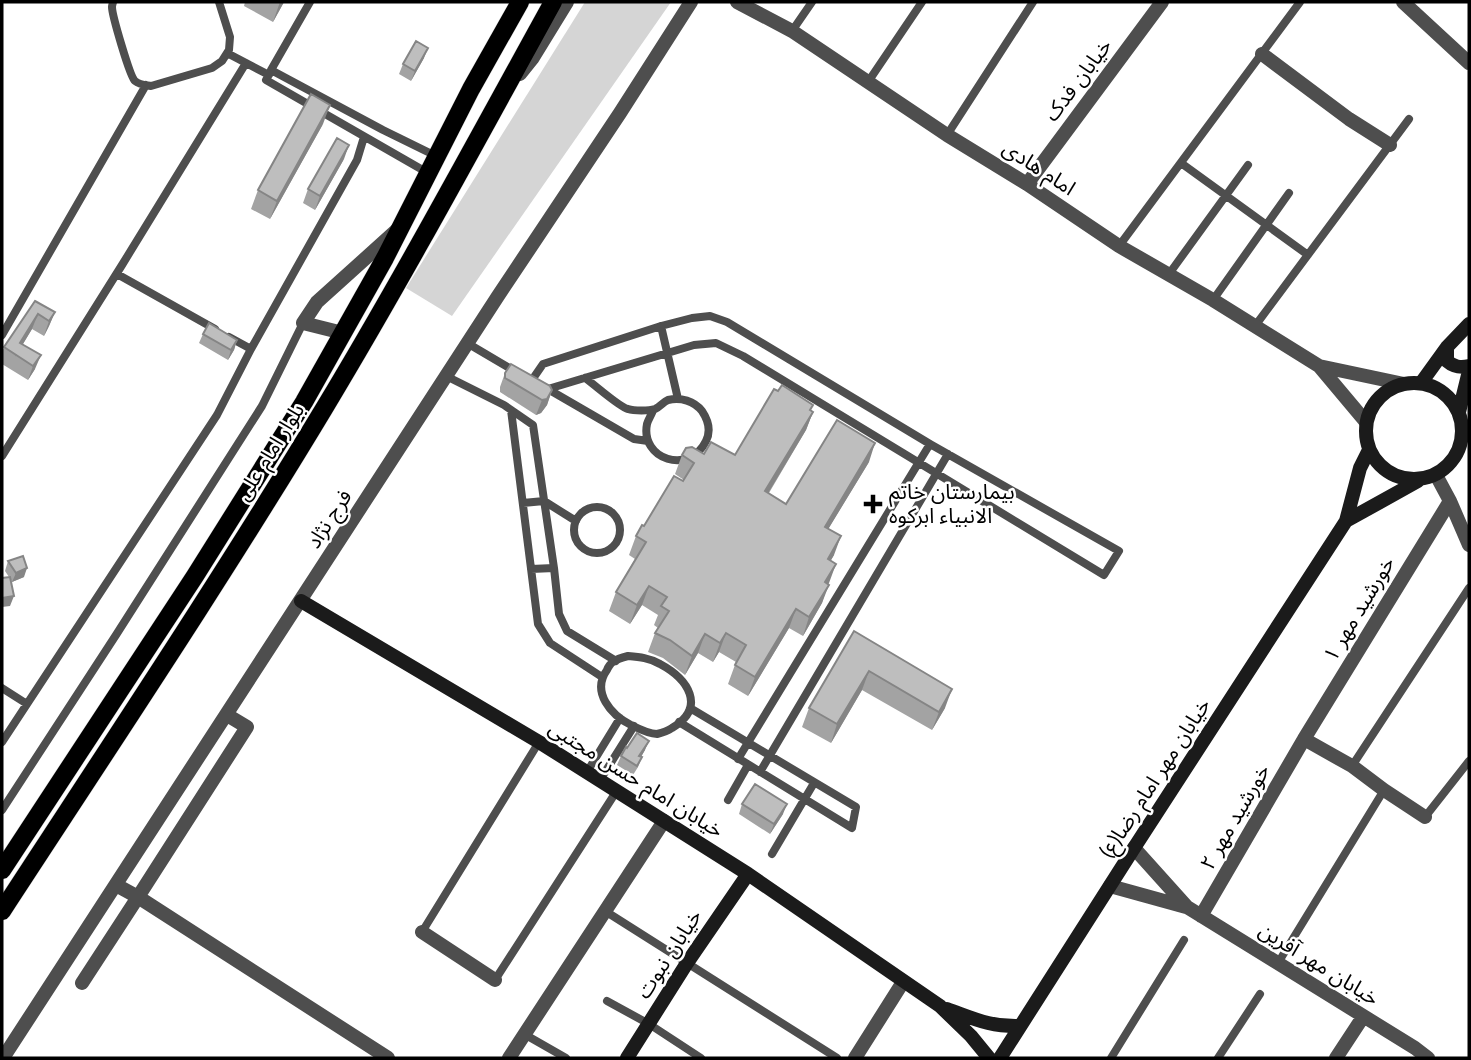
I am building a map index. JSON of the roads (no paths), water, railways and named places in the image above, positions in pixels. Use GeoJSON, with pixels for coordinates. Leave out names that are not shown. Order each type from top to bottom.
{"type":"FeatureCollection","features":[{"type":"Feature","properties":{"kind":"main road","name":"بلوار امام علی"},"geometry":{"type":"LineString","coordinates":[[2,870],[202,565],[304,402],[520,2]]}},
{"type":"Feature","properties":{"kind":"main road","name":"بلوار امام علی"},"geometry":{"type":"LineString","coordinates":[[2,911],[217,580],[325,407],[552,2]]}},
{"type":"Feature","properties":{"kind":"main road"},"geometry":{"type":"LineString","coordinates":[[369,286],[389,296]]}},
{"type":"Feature","properties":{"kind":"street"},"geometry":{"type":"LineString","coordinates":[[501,97],[532,59],[567,2]]}},
{"type":"Feature","properties":{"kind":"street","name":"فرج نژاد"},"geometry":{"type":"LineString","coordinates":[[3,1058],[691,2]]}},
{"type":"Feature","properties":{"kind":"street","name":"امام هادی"},"geometry":{"type":"LineString","coordinates":[[737,2],[792,31],[1119,246],[1320,366]]}},
{"type":"Feature","properties":{"kind":"street","name":"خیابان فدک"},"geometry":{"type":"LineString","coordinates":[[1027,184],[1162,2]]}},
{"type":"Feature","properties":{"kind":"street"},"geometry":{"type":"LineString","coordinates":[[1403,2],[1469,62]]}},
{"type":"Feature","properties":{"kind":"street"},"geometry":{"type":"LineString","coordinates":[[1262,54],[1338,111],[1390,145]]}},
{"type":"Feature","properties":{"kind":"street"},"geometry":{"type":"LineString","coordinates":[[342,333],[303,323],[317,302],[400,227]]}},
{"type":"Feature","properties":{"kind":"street"},"geometry":{"type":"LineString","coordinates":[[1422,383],[1447,347],[1469,324]]}},
{"type":"Feature","properties":{"kind":"street"},"geometry":{"type":"LineString","coordinates":[[1447,347],[1447,361],[1454,366],[1469,368],[1459,412]]}},
{"type":"Feature","properties":{"kind":"street"},"geometry":{"type":"LineString","coordinates":[[1320,366],[1404,384],[1422,383],[1437,388],[1450,398],[1459,412],[1463,426],[1457,455],[1448,466],[1436,475],[1420,480],[1346,521]]}},
{"type":"Feature","properties":{"kind":"street"},"geometry":{"type":"LineString","coordinates":[[1320,366],[1367,422]]}},
{"type":"Feature","properties":{"kind":"street"},"geometry":{"type":"LineString","coordinates":[[1404,384],[1387,391],[1374,404],[1366,431],[1369,450],[1378,463],[1390,473],[1405,479],[1420,480]]}},
{"type":"Feature","properties":{"kind":"street"},"geometry":{"type":"LineString","coordinates":[[1346,521],[1360,468],[1369,450]]}},
{"type":"Feature","properties":{"kind":"street"},"geometry":{"type":"LineString","coordinates":[[1436,475],[1469,545]]}},
{"type":"Feature","properties":{"kind":"street","name":"خورشید مهر ۱"},"geometry":{"type":"LineString","coordinates":[[1304,739],[1450,501]]}},
{"type":"Feature","properties":{"kind":"street","name":"خیابان مهر امام رضا(ع)"},"geometry":{"type":"LineString","coordinates":[[1000,1058],[1346,521]]}},
{"type":"Feature","properties":{"kind":"street","name":"خیابان امام حسن مجتبی"},"geometry":{"type":"LineString","coordinates":[[301,601],[539,742],[748,874],[940,1006],[989,1058]]}},
{"type":"Feature","properties":{"kind":"street"},"geometry":{"type":"LineString","coordinates":[[82,983],[247,727],[227,715]]}},
{"type":"Feature","properties":{"kind":"street"},"geometry":{"type":"LineString","coordinates":[[1304,739],[1352,766],[1425,817]]}},
{"type":"Feature","properties":{"kind":"street","name":"خورشید مهر ۲"},"geometry":{"type":"LineString","coordinates":[[1201,916],[1304,739]]}},
{"type":"Feature","properties":{"kind":"street"},"geometry":{"type":"LineString","coordinates":[[169,804],[189,816]]}},
{"type":"Feature","properties":{"kind":"street"},"geometry":{"type":"LineString","coordinates":[[509,1058],[664,821]]}},
{"type":"Feature","properties":{"kind":"street","name":"خیابان مهر آفرین"},"geometry":{"type":"LineString","coordinates":[[1134,848],[1187,907],[1428,1058]]}},
{"type":"Feature","properties":{"kind":"street","name":"خیابان نبوت"},"geometry":{"type":"LineString","coordinates":[[627,1058],[748,874]]}},
{"type":"Feature","properties":{"kind":"street"},"geometry":{"type":"LineString","coordinates":[[116,885],[388,1058]]}},
{"type":"Feature","properties":{"kind":"street","name":"خیابان مهر آفرین"},"geometry":{"type":"LineString","coordinates":[[1110,886],[1187,907]]}},
{"type":"Feature","properties":{"kind":"street"},"geometry":{"type":"LineString","coordinates":[[422,932],[495,980]]}},
{"type":"Feature","properties":{"kind":"street"},"geometry":{"type":"LineString","coordinates":[[855,1058],[903,982]]}},
{"type":"Feature","properties":{"kind":"street","name":"خیابان امام حسن مجتبی"},"geometry":{"type":"LineString","coordinates":[[940,1006],[979,1021],[1001,1026],[1020,1026]]}},
{"type":"Feature","properties":{"kind":"street"},"geometry":{"type":"LineString","coordinates":[[1336,1058],[1363,1017]]}},
{"type":"Feature","properties":{"kind":"lane"},"geometry":{"type":"LineString","coordinates":[[113,2],[114,15],[134,81],[151,86],[212,68],[222,61],[227,53],[230,37],[219,2]]}},
{"type":"Feature","properties":{"kind":"lane"},"geometry":{"type":"LineString","coordinates":[[310,2],[266,80],[428,173]]}},
{"type":"Feature","properties":{"kind":"lane"},"geometry":{"type":"LineString","coordinates":[[792,31],[812,2]]}},
{"type":"Feature","properties":{"kind":"lane"},"geometry":{"type":"LineString","coordinates":[[868,82],[922,2]]}},
{"type":"Feature","properties":{"kind":"lane"},"geometry":{"type":"LineString","coordinates":[[947,135],[1033,2]]}},
{"type":"Feature","properties":{"kind":"lane"},"geometry":{"type":"LineString","coordinates":[[1119,246],[1300,2]]}},
{"type":"Feature","properties":{"kind":"lane"},"geometry":{"type":"LineString","coordinates":[[227,53],[436,156]]}},
{"type":"Feature","properties":{"kind":"lane"},"geometry":{"type":"LineString","coordinates":[[2,456],[246,63]]}},
{"type":"Feature","properties":{"kind":"lane"},"geometry":{"type":"LineString","coordinates":[[2,335],[146,85]]}},
{"type":"Feature","properties":{"kind":"lane"},"geometry":{"type":"LineString","coordinates":[[1255,326],[1409,119]]}},
{"type":"Feature","properties":{"kind":"lane"},"geometry":{"type":"LineString","coordinates":[[2,742],[217,415],[250,349],[357,160],[364,137]]}},
{"type":"Feature","properties":{"kind":"lane"},"geometry":{"type":"LineString","coordinates":[[1181,163],[1308,255]]}},
{"type":"Feature","properties":{"kind":"lane"},"geometry":{"type":"LineString","coordinates":[[1169,274],[1248,165]]}},
{"type":"Feature","properties":{"kind":"lane"},"geometry":{"type":"LineString","coordinates":[[1213,300],[1289,193]]}},
{"type":"Feature","properties":{"kind":"lane"},"geometry":{"type":"LineString","coordinates":[[117,274],[250,349]]}},
{"type":"Feature","properties":{"kind":"lane"},"geometry":{"type":"LineString","coordinates":[[533,380],[543,364],[661,326],[710,316],[727,323],[930,444],[1119,551],[1104,575],[716,342],[694,345],[548,389]]}},
{"type":"Feature","properties":{"kind":"lane"},"geometry":{"type":"LineString","coordinates":[[2,810],[262,406],[303,323]]}},
{"type":"Feature","properties":{"kind":"lane"},"geometry":{"type":"LineString","coordinates":[[661,326],[678,399]]}},
{"type":"Feature","properties":{"kind":"lane"},"geometry":{"type":"LineString","coordinates":[[467,343],[634,439],[648,440]]}},
{"type":"Feature","properties":{"kind":"lane"},"geometry":{"type":"LineString","coordinates":[[446,376],[511,410],[533,425],[559,614],[567,631],[616,661]]}},
{"type":"Feature","properties":{"kind":"lane"},"geometry":{"type":"LineString","coordinates":[[585,377],[627,409],[653,410]]}},
{"type":"Feature","properties":{"kind":"lane"},"geometry":{"type":"LineString","coordinates":[[678,399],[698,406],[707,419],[709,435],[701,450],[688,459],[672,461],[657,454],[648,440],[647,424],[653,410],[667,400],[678,399]]}},
{"type":"Feature","properties":{"kind":"lane"},"geometry":{"type":"LineString","coordinates":[[511,410],[538,624],[550,643],[602,677]]}},
{"type":"Feature","properties":{"kind":"lane"},"geometry":{"type":"LineString","coordinates":[[738,759],[930,444]]}},
{"type":"Feature","properties":{"kind":"lane"},"geometry":{"type":"LineString","coordinates":[[760,772],[948,454]]}},
{"type":"Feature","properties":{"kind":"lane"},"geometry":{"type":"LineString","coordinates":[[523,503],[544,501],[576,520]]}},
{"type":"Feature","properties":{"kind":"lane"},"geometry":{"type":"LineString","coordinates":[[603,506],[615,513],[621,525],[620,538],[612,549],[599,554],[586,551],[576,541],[573,528],[576,520],[578,515],[589,507],[603,506]]}},
{"type":"Feature","properties":{"kind":"lane"},"geometry":{"type":"LineString","coordinates":[[531,569],[554,568]]}},
{"type":"Feature","properties":{"kind":"lane"},"geometry":{"type":"LineString","coordinates":[[1352,766],[1469,588]]}},
{"type":"Feature","properties":{"kind":"lane"},"geometry":{"type":"LineString","coordinates":[[628,656],[645,658],[675,674],[688,688],[692,701],[688,716],[671,729],[657,734],[620,718],[605,703],[600,691],[602,677],[612,662],[616,661],[628,656]]}},
{"type":"Feature","properties":{"kind":"lane"},"geometry":{"type":"LineString","coordinates":[[2,688],[27,704]]}},
{"type":"Feature","properties":{"kind":"lane"},"geometry":{"type":"LineString","coordinates":[[679,722],[852,828],[856,807],[690,708]]}},
{"type":"Feature","properties":{"kind":"lane"},"geometry":{"type":"LineString","coordinates":[[594,776],[620,718]]}},
{"type":"Feature","properties":{"kind":"lane"},"geometry":{"type":"LineString","coordinates":[[594,776],[634,726]]}},
{"type":"Feature","properties":{"kind":"lane"},"geometry":{"type":"LineString","coordinates":[[422,932],[539,742]]}},
{"type":"Feature","properties":{"kind":"lane"},"geometry":{"type":"LineString","coordinates":[[1425,817],[1469,761]]}},
{"type":"Feature","properties":{"kind":"lane"},"geometry":{"type":"LineString","coordinates":[[728,800],[748,765]]}},
{"type":"Feature","properties":{"kind":"lane"},"geometry":{"type":"LineString","coordinates":[[772,854],[814,783]]}},
{"type":"Feature","properties":{"kind":"lane"},"geometry":{"type":"LineString","coordinates":[[2,790],[11,796]]}},
{"type":"Feature","properties":{"kind":"lane"},"geometry":{"type":"LineString","coordinates":[[1278,963],[1384,790]]}},
{"type":"Feature","properties":{"kind":"lane"},"geometry":{"type":"LineString","coordinates":[[495,980],[616,792]]}},
{"type":"Feature","properties":{"kind":"lane"},"geometry":{"type":"LineString","coordinates":[[605,911],[838,1058]]}},
{"type":"Feature","properties":{"kind":"lane"},"geometry":{"type":"LineString","coordinates":[[1111,1058],[1184,940]]}},
{"type":"Feature","properties":{"kind":"lane"},"geometry":{"type":"LineString","coordinates":[[1218,1058],[1260,994]]}},
{"type":"Feature","properties":{"kind":"lane"},"geometry":{"type":"LineString","coordinates":[[607,1001],[649,1024],[701,1058]]}},
{"type":"Feature","properties":{"kind":"lane"},"geometry":{"type":"LineString","coordinates":[[524,1034],[566,1058]]}},
{"type":"Feature","properties":{"kind":"place","name":"بیمارستان خاتم الانبیاء ابرکوه"},"geometry":{"type":"Point","coordinates":[873,504]}}]}
